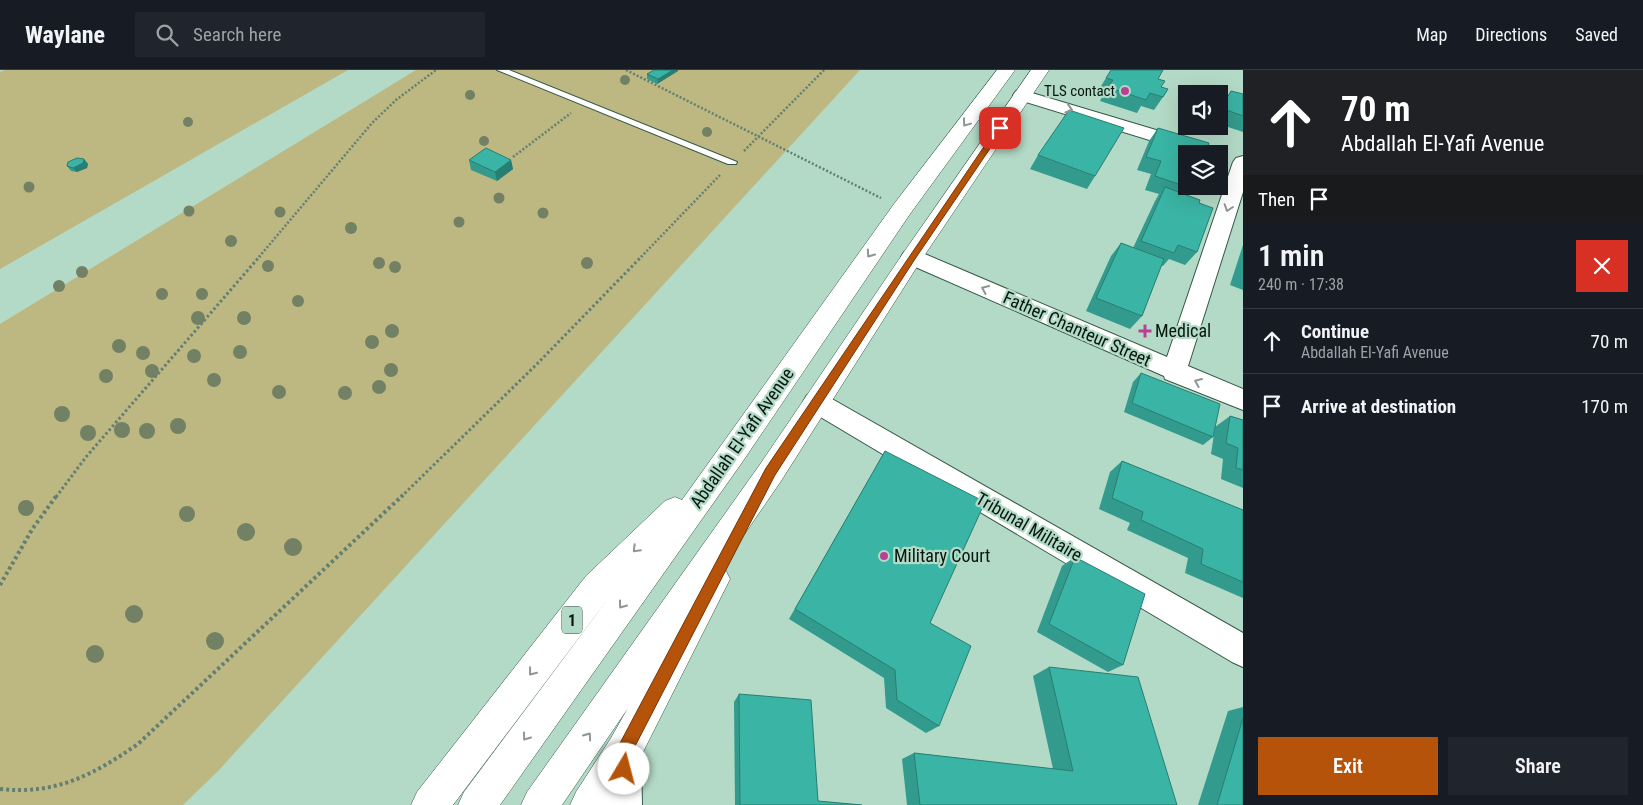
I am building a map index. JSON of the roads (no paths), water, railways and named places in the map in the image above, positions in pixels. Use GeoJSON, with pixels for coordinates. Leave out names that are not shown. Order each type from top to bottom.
{"type":"FeatureCollection","features":[{"type":"Feature","properties":{"kind":"highway","name":"Abdallah El-Yafi Avenue"},"geometry":{"type":"LineString","coordinates":[[476,805],[733,453],[902,209],[1006,70]]}},
{"type":"Feature","properties":{"kind":"highway"},"geometry":{"type":"LineString","coordinates":[[540,805],[771,472],[912,257],[1040,70]]}},
{"type":"Feature","properties":{"kind":"highway","name":"1"},"geometry":{"type":"LineString","coordinates":[[430,805],[597,587],[733,453]]}},
{"type":"Feature","properties":{"kind":"highway"},"geometry":{"type":"LineString","coordinates":[[589,805],[624,750],[771,472]]}},
{"type":"Feature","properties":{"kind":"street"},"geometry":{"type":"LineString","coordinates":[[1022,95],[1188,145]]}},
{"type":"Feature","properties":{"kind":"street"},"geometry":{"type":"LineString","coordinates":[[1174,372],[1243,162],[1228,157]]}},
{"type":"Feature","properties":{"kind":"street","name":"Father Chanteur Street"},"geometry":{"type":"LineString","coordinates":[[912,257],[1174,372],[1243,400]]}},
{"type":"Feature","properties":{"kind":"street","name":"Tribunal Militaire"},"geometry":{"type":"LineString","coordinates":[[816,402],[1243,651]]}},
{"type":"Feature","properties":{"kind":"street"},"geometry":{"type":"LineString","coordinates":[[624,750],[624,805]]}},
{"type":"Feature","properties":{"kind":"lane"},"geometry":{"type":"LineString","coordinates":[[501,70],[732,162]]}},
{"type":"Feature","properties":{"kind":"place","name":"TLS contact"},"geometry":{"type":"Point","coordinates":[1125,91]}},
{"type":"Feature","properties":{"kind":"place","name":"Medical"},"geometry":{"type":"Point","coordinates":[1145,331]}},
{"type":"Feature","properties":{"kind":"place","name":"Military Court"},"geometry":{"type":"Point","coordinates":[884,556]}}]}
